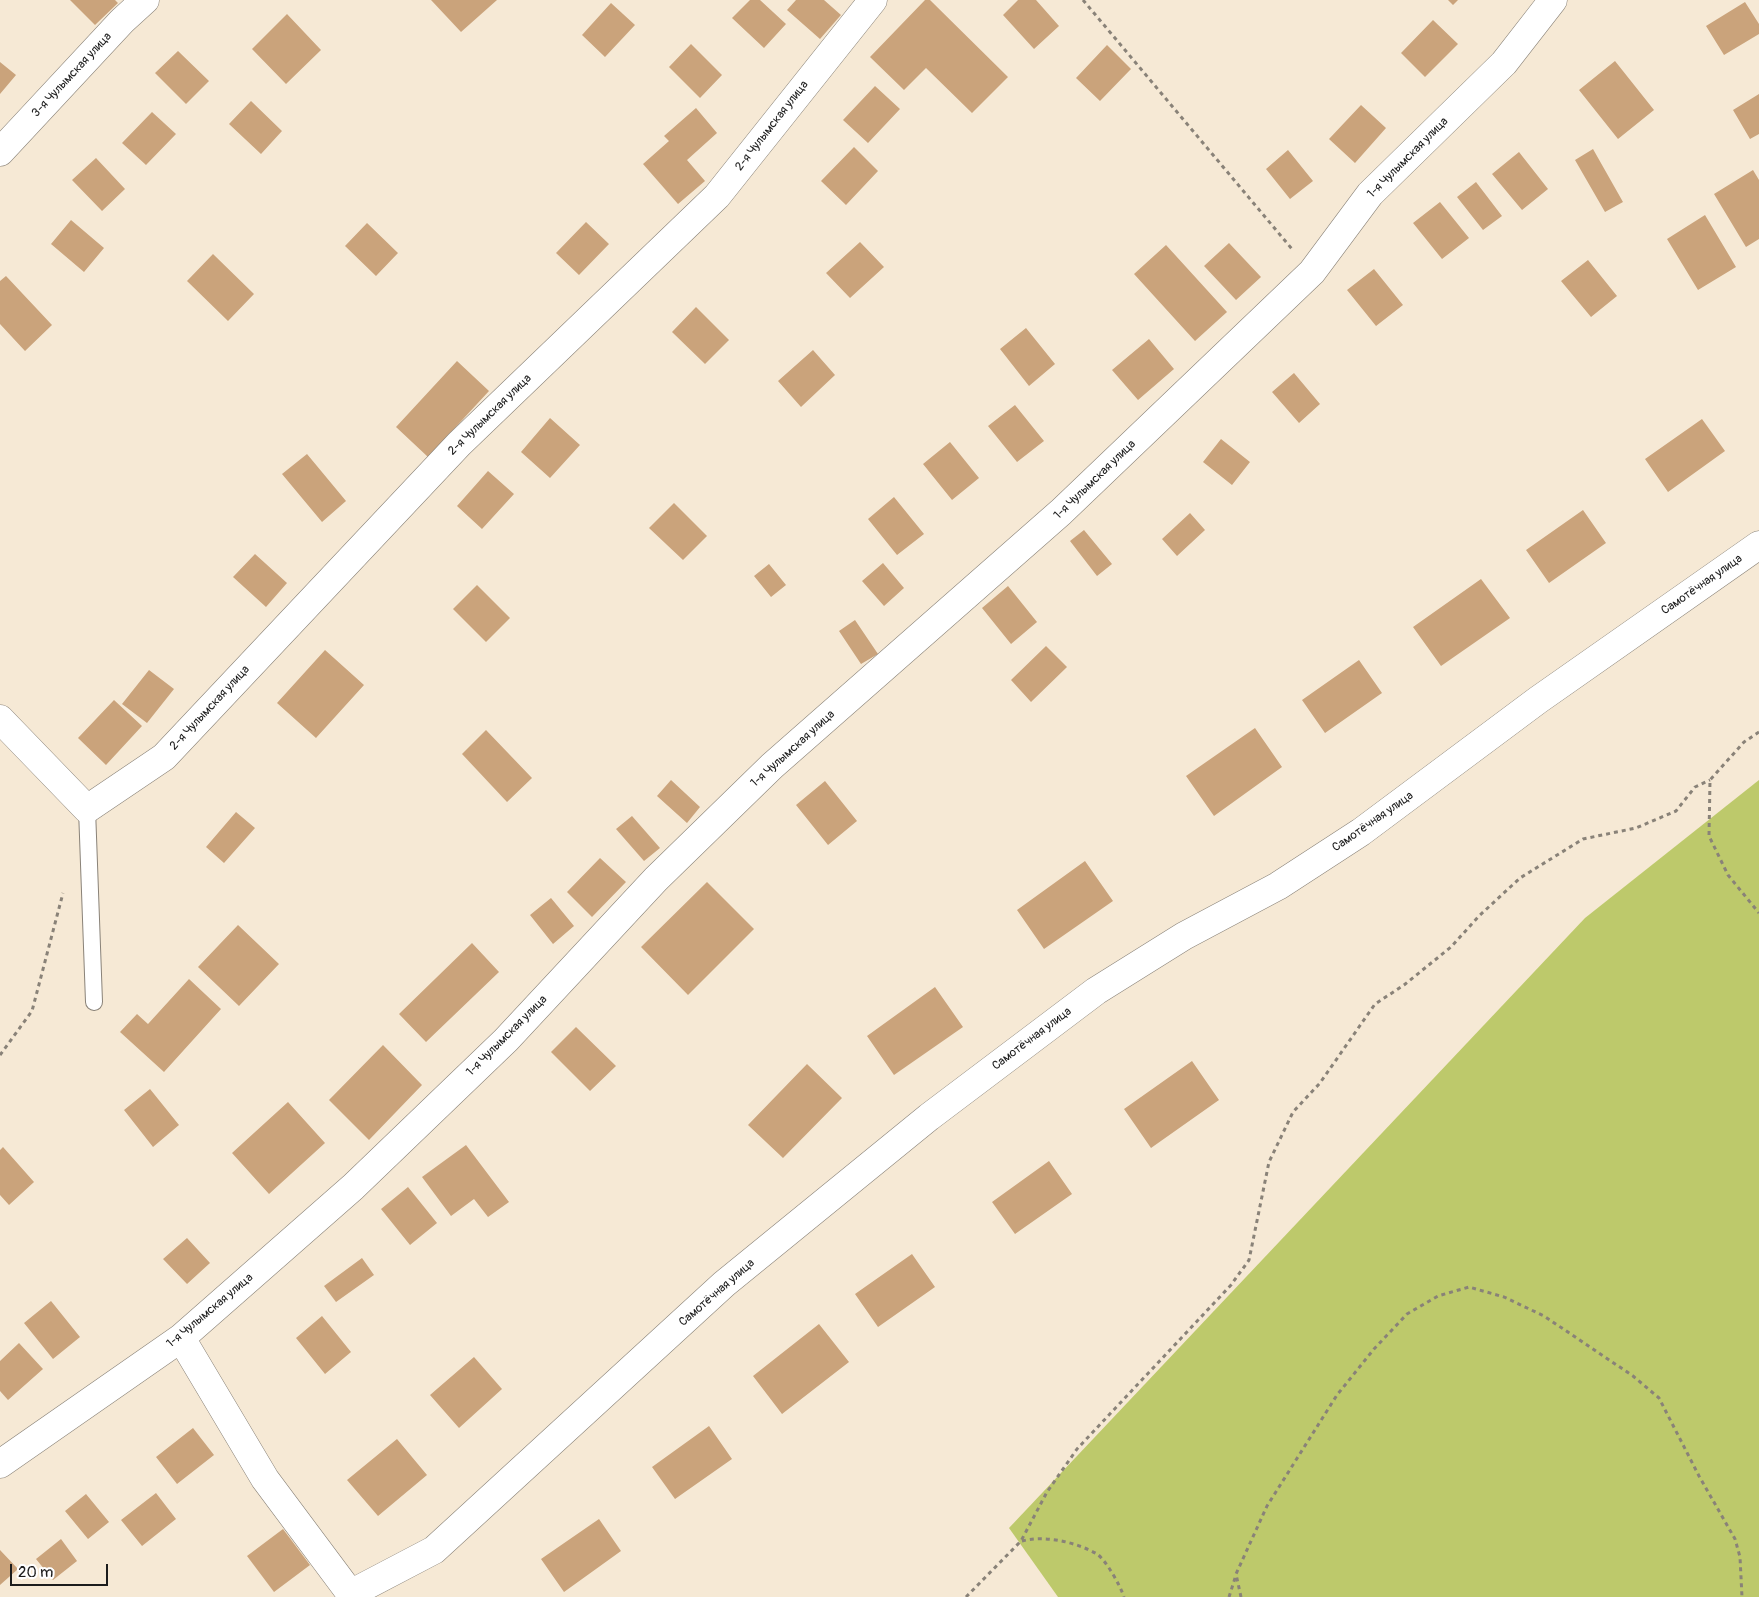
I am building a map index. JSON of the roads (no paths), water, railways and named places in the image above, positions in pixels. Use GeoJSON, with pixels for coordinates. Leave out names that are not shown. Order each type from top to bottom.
{"type":"FeatureCollection","features":[{"type":"Feature","properties":{"kind":"street","name":"3-я Чулымская улица"},"geometry":{"type":"LineString","coordinates":[[0,152],[122,21],[145,0]]}},
{"type":"Feature","properties":{"kind":"street","name":"2-я Чулымская улица"},"geometry":{"type":"LineString","coordinates":[[87,809],[164,757],[459,444],[717,196],[873,0]]}},
{"type":"Feature","properties":{"kind":"street","name":"1-я Чулымская улица"},"geometry":{"type":"LineString","coordinates":[[0,1464],[181,1338],[353,1187],[506,1040],[656,879],[772,766],[1062,512],[1312,272],[1370,194],[1504,63],[1553,0]]}},
{"type":"Feature","properties":{"kind":"street","name":"Самотёчная улица"},"geometry":{"type":"LineString","coordinates":[[352,1595],[434,1550],[724,1284],[928,1117],[1096,991],[1184,936],[1278,886],[1361,832],[1538,700],[1759,545]]}},
{"type":"Feature","properties":{"kind":"street"},"geometry":{"type":"LineString","coordinates":[[0,719],[87,809]]}},
{"type":"Feature","properties":{"kind":"street"},"geometry":{"type":"LineString","coordinates":[[181,1338],[265,1479],[352,1595]]}},
{"type":"Feature","properties":{"kind":"lane"},"geometry":{"type":"LineString","coordinates":[[87,809],[94,1002]]}}]}
